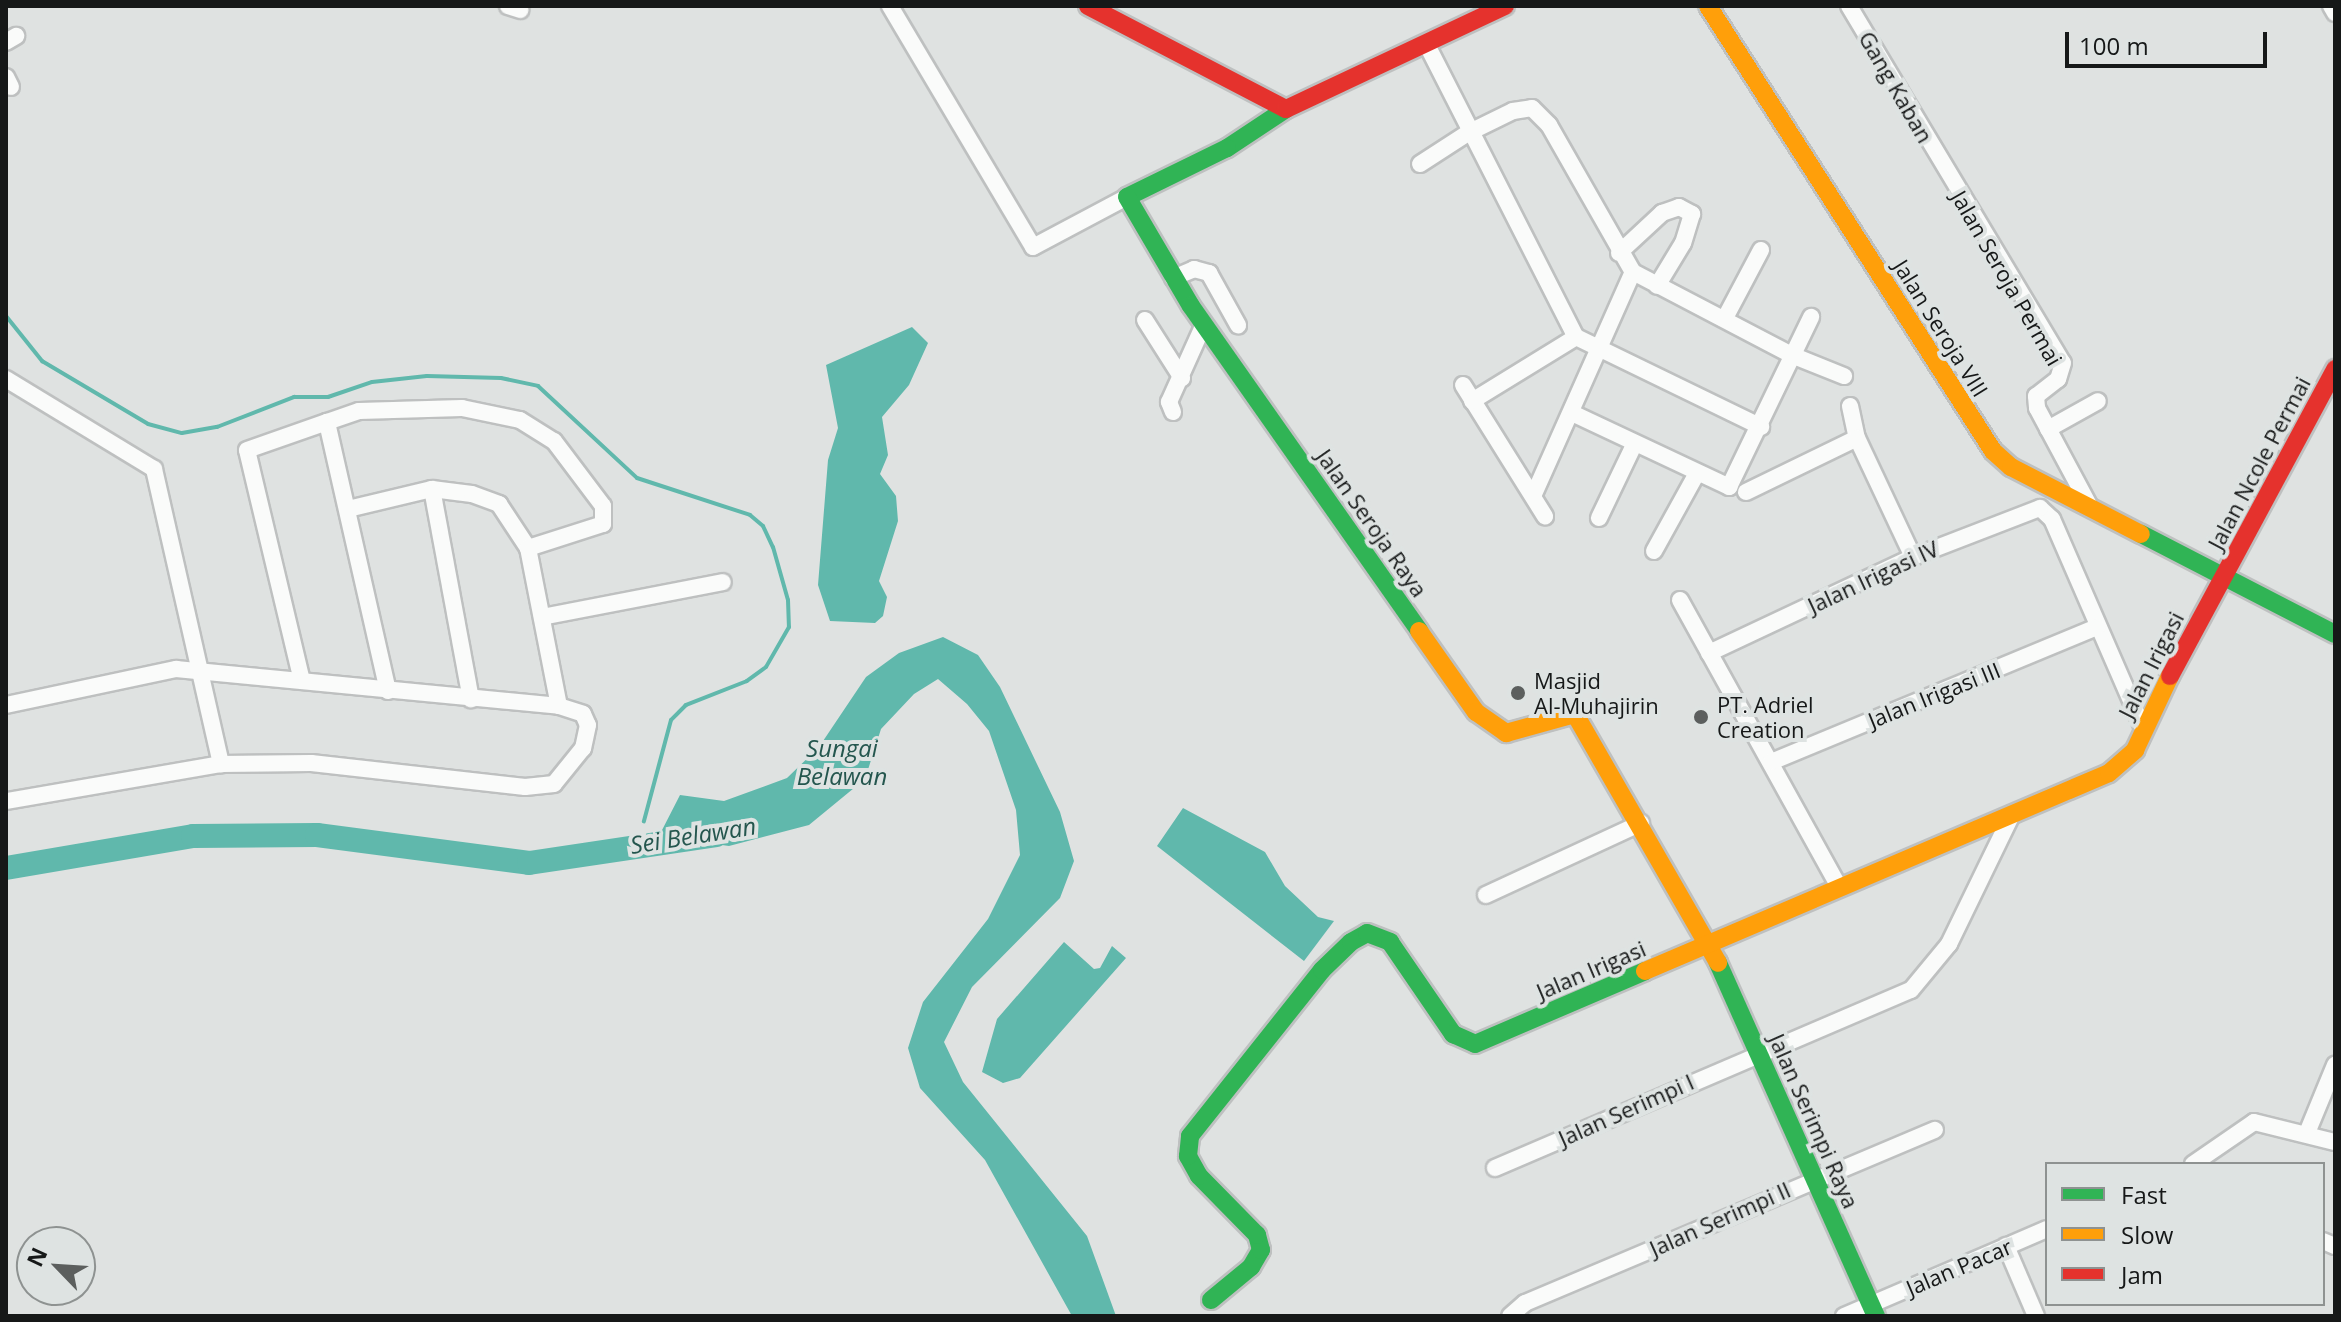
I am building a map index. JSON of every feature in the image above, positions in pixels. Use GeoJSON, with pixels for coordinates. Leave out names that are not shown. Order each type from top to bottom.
{"type":"FeatureCollection","features":[{"type":"Feature","properties":{"kind":"street"},"geometry":{"type":"LineString","coordinates":[[890,6],[1033,247],[1227,148],[1286,109],[1427,45],[1495,8]]}},
{"type":"Feature","properties":{"kind":"street"},"geometry":{"type":"LineString","coordinates":[[1088,6],[1286,109]]}},
{"type":"Feature","properties":{"kind":"street","name":"Jalan Seroja VIII"},"geometry":{"type":"LineString","coordinates":[[1708,6],[1993,451],[2045,484],[2335,634]]}},
{"type":"Feature","properties":{"kind":"street","name":"Gang Kaban"},"geometry":{"type":"LineString","coordinates":[[1849,6],[1944,169]]}},
{"type":"Feature","properties":{"kind":"street"},"geometry":{"type":"LineString","coordinates":[[2331,6],[2335,13]]}},
{"type":"Feature","properties":{"kind":"street"},"geometry":{"type":"LineString","coordinates":[[1427,45],[1468,133],[1576,337],[1761,427]]}},
{"type":"Feature","properties":{"kind":"street"},"geometry":{"type":"LineString","coordinates":[[1420,164],[1468,133],[1524,108],[1540,114],[1619,253],[1633,272],[1794,356],[1844,376]]}},
{"type":"Feature","properties":{"kind":"street","name":"Jalan Seroja Permai"},"geometry":{"type":"LineString","coordinates":[[1944,169],[2063,363],[2058,379],[2036,396],[2048,429],[2090,507]]}},
{"type":"Feature","properties":{"kind":"street","name":"Jalan Seroja Raya"},"geometry":{"type":"LineString","coordinates":[[1127,197],[1173,278],[1204,324],[1476,712],[1506,733],[1575,714],[1710,945]]}},
{"type":"Feature","properties":{"kind":"street"},"geometry":{"type":"LineString","coordinates":[[1619,253],[1662,213],[1679,207],[1692,214],[1683,243],[1657,286]]}},
{"type":"Feature","properties":{"kind":"street"},"geometry":{"type":"LineString","coordinates":[[1725,318],[1761,250]]}},
{"type":"Feature","properties":{"kind":"street"},"geometry":{"type":"LineString","coordinates":[[1173,278],[1194,269],[1209,273],[1238,325]]}},
{"type":"Feature","properties":{"kind":"street"},"geometry":{"type":"LineString","coordinates":[[1534,494],[1601,351],[1633,272]]}},
{"type":"Feature","properties":{"kind":"street"},"geometry":{"type":"LineString","coordinates":[[1572,413],[1696,475],[1729,487],[1761,427],[1811,317]]}},
{"type":"Feature","properties":{"kind":"street"},"geometry":{"type":"LineString","coordinates":[[1145,320],[1182,378]]}},
{"type":"Feature","properties":{"kind":"street"},"geometry":{"type":"LineString","coordinates":[[1173,412],[1169,402],[1204,324]]}},
{"type":"Feature","properties":{"kind":"street"},"geometry":{"type":"LineString","coordinates":[[1472,401],[1576,337]]}},
{"type":"Feature","properties":{"kind":"street","name":"Jalan Ncole Permai"},"geometry":{"type":"LineString","coordinates":[[2225,579],[2335,369]]}},
{"type":"Feature","properties":{"kind":"street"},"geometry":{"type":"LineString","coordinates":[[6,379],[154,469],[204,673],[221,764]]}},
{"type":"Feature","properties":{"kind":"street"},"geometry":{"type":"LineString","coordinates":[[1463,385],[1545,516]]}},
{"type":"Feature","properties":{"kind":"street"},"geometry":{"type":"LineString","coordinates":[[2048,429],[2098,401]]}},
{"type":"Feature","properties":{"kind":"street"},"geometry":{"type":"LineString","coordinates":[[1850,406],[1857,438],[1913,557]]}},
{"type":"Feature","properties":{"kind":"street"},"geometry":{"type":"LineString","coordinates":[[302,681],[247,450],[359,411],[462,408],[520,420],[554,441],[582,471],[606,515],[603,524],[589,531],[528,548]]}},
{"type":"Feature","properties":{"kind":"street"},"geometry":{"type":"LineString","coordinates":[[327,422],[388,691]]}},
{"type":"Feature","properties":{"kind":"street"},"geometry":{"type":"LineString","coordinates":[[1746,492],[1857,438]]}},
{"type":"Feature","properties":{"kind":"street"},"geometry":{"type":"LineString","coordinates":[[1599,518],[1635,443]]}},
{"type":"Feature","properties":{"kind":"street"},"geometry":{"type":"LineString","coordinates":[[1654,551],[1696,475]]}},
{"type":"Feature","properties":{"kind":"street"},"geometry":{"type":"LineString","coordinates":[[2045,484],[2040,508],[2052,519],[2144,731]]}},
{"type":"Feature","properties":{"kind":"street"},"geometry":{"type":"LineString","coordinates":[[348,509],[432,489],[472,494],[499,504],[528,548],[559,706]]}},
{"type":"Feature","properties":{"kind":"street"},"geometry":{"type":"LineString","coordinates":[[432,489],[471,699]]}},
{"type":"Feature","properties":{"kind":"street","name":"Jalan Irigasi IV"},"geometry":{"type":"LineString","coordinates":[[1709,653],[1913,557],[2040,508]]}},
{"type":"Feature","properties":{"kind":"street","name":"Jalan Irigasi"},"geometry":{"type":"LineString","coordinates":[[1211,1300],[1251,1267],[1261,1250],[1257,1235],[1199,1176],[1188,1156],[1190,1136],[1322,970],[1351,942],[1367,933],[1390,942],[1453,1034],[1475,1044],[2109,773],[2135,750],[2175,665],[2225,579]]}},
{"type":"Feature","properties":{"kind":"street"},"geometry":{"type":"LineString","coordinates":[[542,617],[723,582]]}},
{"type":"Feature","properties":{"kind":"street"},"geometry":{"type":"LineString","coordinates":[[1680,600],[1839,887]]}},
{"type":"Feature","properties":{"kind":"street","name":"Jalan Irigasi III"},"geometry":{"type":"LineString","coordinates":[[1771,762],[2097,627]]}},
{"type":"Feature","properties":{"kind":"street"},"geometry":{"type":"LineString","coordinates":[[6,705],[157,669],[559,706],[583,714],[588,733],[554,784],[525,787],[311,763],[221,764],[6,801]]}},
{"type":"Feature","properties":{"kind":"street","name":"Jalan Serimpi I"},"geometry":{"type":"LineString","coordinates":[[1495,1168],[1757,1053],[1833,1026],[1911,990],[1949,944],[2002,844],[2012,814]]}},
{"type":"Feature","properties":{"kind":"street"},"geometry":{"type":"LineString","coordinates":[[1486,895],[1641,823]]}},
{"type":"Feature","properties":{"kind":"street","name":"Jalan Serimpi Raya"},"geometry":{"type":"LineString","coordinates":[[1710,945],[1874,1310]]}},
{"type":"Feature","properties":{"kind":"street"},"geometry":{"type":"LineString","coordinates":[[2307,1133],[2335,1065]]}},
{"type":"Feature","properties":{"kind":"street"},"geometry":{"type":"LineString","coordinates":[[2196,1162],[2254,1122],[2335,1142]]}},
{"type":"Feature","properties":{"kind":"street","name":"Jalan Serimpi II"},"geometry":{"type":"LineString","coordinates":[[1510,1316],[1525,1303],[1813,1178],[1935,1130]]}},
{"type":"Feature","properties":{"kind":"street","name":"Jalan Pacar"},"geometry":{"type":"LineString","coordinates":[[1844,1316],[1874,1310],[2045,1230]]}},
{"type":"Feature","properties":{"kind":"street"},"geometry":{"type":"LineString","coordinates":[[2006,1246],[2036,1316]]}},
{"type":"Feature","properties":{"kind":"water"},"geometry":{"type":"Polygon","coordinates":[[[912,327],[928,343],[909,385],[882,417],[888,455],[880,474],[896,496],[898,521],[879,581],[887,597],[883,616],[875,623],[830,621],[818,585],[828,460],[838,428],[826,365],[912,327]]]}},
{"type":"Feature","properties":{"kind":"water","name":"Sungai Belawan"},"geometry":{"type":"Polygon","coordinates":[[[943,637],[978,655],[1000,687],[1060,812],[1074,861],[1060,898],[972,987],[944,1042],[963,1082],[1087,1236],[1116,1316],[1072,1316],[985,1160],[920,1088],[908,1048],[923,1002],[988,919],[1020,855],[1016,810],[989,731],[967,704],[938,679],[914,694],[881,729],[865,779],[809,825],[729,846],[659,836],[680,795],[724,801],[787,778],[819,747],[866,677],[899,653],[943,637]]]}},
{"type":"Feature","properties":{"kind":"water"},"geometry":{"type":"Polygon","coordinates":[[[1183,808],[1265,852],[1285,886],[1318,917],[1334,921],[1304,961],[1157,846],[1183,808]]]}},
{"type":"Feature","properties":{"kind":"water"},"geometry":{"type":"Polygon","coordinates":[[[1064,942],[1094,969],[1100,968],[1112,946],[1126,958],[1020,1078],[1003,1083],[982,1072],[997,1019],[1064,942]]]}},
{"type":"Feature","properties":{"kind":"waterway"},"geometry":{"type":"LineString","coordinates":[[6,316],[42,361],[148,424],[182,433],[217,427],[294,397],[328,397],[372,382],[427,376],[501,378],[538,386],[637,478],[750,515],[763,526],[773,547],[788,600],[789,627],[766,667],[747,681],[686,705],[671,720],[644,821]]}},
{"type":"Feature","properties":{"kind":"waterway","name":"Sei Belawan"},"geometry":{"type":"LineString","coordinates":[[6,868],[193,836],[317,835],[529,863],[716,835]]}},
{"type":"Feature","properties":{"kind":"traffic: fast"},"geometry":{"type":"LineString","coordinates":[[1286,109],[1227,148],[1127,197],[1191,306],[1419,631]]}},
{"type":"Feature","properties":{"kind":"traffic: fast"},"geometry":{"type":"LineString","coordinates":[[2141,534],[2335,634]]}},
{"type":"Feature","properties":{"kind":"traffic: fast"},"geometry":{"type":"LineString","coordinates":[[1211,1300],[1251,1267],[1261,1250],[1257,1235],[1199,1176],[1188,1156],[1190,1136],[1322,970],[1351,942],[1367,933],[1390,942],[1453,1034],[1475,1044],[1645,971]]}},
{"type":"Feature","properties":{"kind":"traffic: fast"},"geometry":{"type":"LineString","coordinates":[[1718,963],[1876,1316]]}},
{"type":"Feature","properties":{"kind":"traffic: slow"},"geometry":{"type":"LineString","coordinates":[[1708,6],[1993,451],[2011,467],[2141,534]]}},
{"type":"Feature","properties":{"kind":"traffic: slow"},"geometry":{"type":"LineString","coordinates":[[1419,631],[1476,712],[1506,733],[1575,714],[1718,963]]}},
{"type":"Feature","properties":{"kind":"traffic: slow"},"geometry":{"type":"LineString","coordinates":[[1645,971],[2109,773],[2135,750],[2170,676]]}},
{"type":"Feature","properties":{"kind":"traffic: jam"},"geometry":{"type":"LineString","coordinates":[[1088,6],[1286,109],[1505,6]]}},
{"type":"Feature","properties":{"kind":"traffic: jam"},"geometry":{"type":"LineString","coordinates":[[2170,676],[2335,369]]}},
{"type":"Feature","properties":{"kind":"place","name":"Masjid Al-Muhajirin"},"geometry":{"type":"Point","coordinates":[1518,693]}},
{"type":"Feature","properties":{"kind":"place","name":"PT. Adriel Creation"},"geometry":{"type":"Point","coordinates":[1701,717]}}]}
